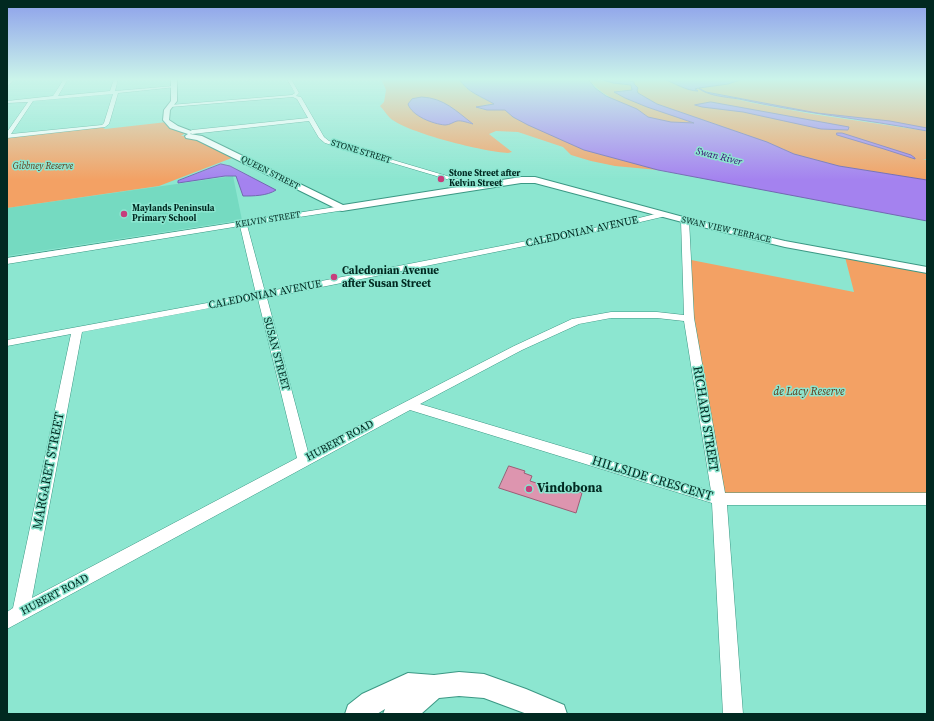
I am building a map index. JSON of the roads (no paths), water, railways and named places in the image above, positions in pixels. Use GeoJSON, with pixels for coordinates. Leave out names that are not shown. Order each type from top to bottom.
{"type":"FeatureCollection","features":[{"type":"Feature","properties":{"kind":"street"},"geometry":{"type":"LineString","coordinates":[[7,136],[23,113]]}},
{"type":"Feature","properties":{"kind":"street"},"geometry":{"type":"LineString","coordinates":[[7,136],[103,126],[106,124],[109,113]]}},
{"type":"Feature","properties":{"kind":"street","name":"QUEEN STREET"},"geometry":{"type":"LineString","coordinates":[[166,113],[167,122],[342,208]]}},
{"type":"Feature","properties":{"kind":"street","name":"STONE STREET"},"geometry":{"type":"LineString","coordinates":[[307,113],[322,138],[327,142],[462,182],[470,188]]}},
{"type":"Feature","properties":{"kind":"street"},"geometry":{"type":"LineString","coordinates":[[190,134],[310,119]]}},
{"type":"Feature","properties":{"kind":"street","name":"KELVIN STREET"},"geometry":{"type":"LineString","coordinates":[[7,261],[528,180]]}},
{"type":"Feature","properties":{"kind":"street","name":"SWAN VIEW TERRACE"},"geometry":{"type":"LineString","coordinates":[[528,180],[540,181],[685,220],[785,244],[927,270]]}},
{"type":"Feature","properties":{"kind":"street","name":"CALEDONIAN AVENUE"},"geometry":{"type":"LineString","coordinates":[[7,343],[261,296],[612,227],[663,214]]}},
{"type":"Feature","properties":{"kind":"street","name":"RICHARD STREET"},"geometry":{"type":"LineString","coordinates":[[685,220],[689,318],[719,499],[733,714]]}},
{"type":"Feature","properties":{"kind":"street","name":"SUSAN STREET"},"geometry":{"type":"LineString","coordinates":[[243,224],[304,460]]}},
{"type":"Feature","properties":{"kind":"street","name":"HUBERT ROAD"},"geometry":{"type":"LineString","coordinates":[[7,621],[304,460],[518,348],[576,322],[611,315],[657,315],[689,318]]}},
{"type":"Feature","properties":{"kind":"street","name":"MARGARET STREET"},"geometry":{"type":"LineString","coordinates":[[21,613],[77,329]]}},
{"type":"Feature","properties":{"kind":"street","name":"HILLSIDE CRESCENT"},"geometry":{"type":"LineString","coordinates":[[409,405],[719,499],[927,499]]}},
{"type":"Feature","properties":{"kind":"street"},"geometry":{"type":"LineString","coordinates":[[357,714],[371,703],[408,685],[434,687],[459,684],[484,686],[526,701],[555,714]]}},
{"type":"Feature","properties":{"kind":"street"},"geometry":{"type":"LineString","coordinates":[[396,714],[412,706],[434,687]]}},
{"type":"Feature","properties":{"kind":"water"},"geometry":{"type":"Polygon","coordinates":[[[415,113],[458,113],[473,124],[463,121],[456,121],[445,125],[435,123],[418,116],[415,113]]]}},
{"type":"Feature","properties":{"kind":"water","name":"Swan River"},"geometry":{"type":"Polygon","coordinates":[[[508,113],[642,113],[648,117],[671,122],[694,123],[664,113],[682,113],[767,142],[794,154],[839,166],[927,180],[927,221],[658,170],[584,150],[513,117],[508,113]]]}},
{"type":"Feature","properties":{"kind":"water"},"geometry":{"type":"Polygon","coordinates":[[[746,113],[770,113],[849,127],[848,130],[821,129],[746,113]]]}},
{"type":"Feature","properties":{"kind":"water"},"geometry":{"type":"Polygon","coordinates":[[[818,113],[890,121],[927,128],[927,131],[818,113]]]}},
{"type":"Feature","properties":{"kind":"water"},"geometry":{"type":"Polygon","coordinates":[[[837,133],[842,133],[911,155],[915,159],[837,135],[837,133]]]}},
{"type":"Feature","properties":{"kind":"water"},"geometry":{"type":"Polygon","coordinates":[[[221,164],[230,166],[276,190],[264,195],[243,196],[236,176],[225,176],[178,183],[178,181],[221,164]]]}},
{"type":"Feature","properties":{"kind":"place","name":"Stone Street after Kelvin Street"},"geometry":{"type":"Point","coordinates":[441,179]}},
{"type":"Feature","properties":{"kind":"place","name":"Maylands Peninsula Primary School"},"geometry":{"type":"Point","coordinates":[124,214]}},
{"type":"Feature","properties":{"kind":"place","name":"Caledonian Avenue after Susan Street"},"geometry":{"type":"Point","coordinates":[334,277]}},
{"type":"Feature","properties":{"kind":"place","name":"Vindobona"},"geometry":{"type":"Point","coordinates":[529,489]}},
{"type":"Feature","properties":{"kind":"park label","name":"Gibbney Reserve"},"geometry":{"type":"Point","coordinates":[43,167]}},
{"type":"Feature","properties":{"kind":"park label","name":"de Lacy Reserve"},"geometry":{"type":"Point","coordinates":[809,392]}}]}
